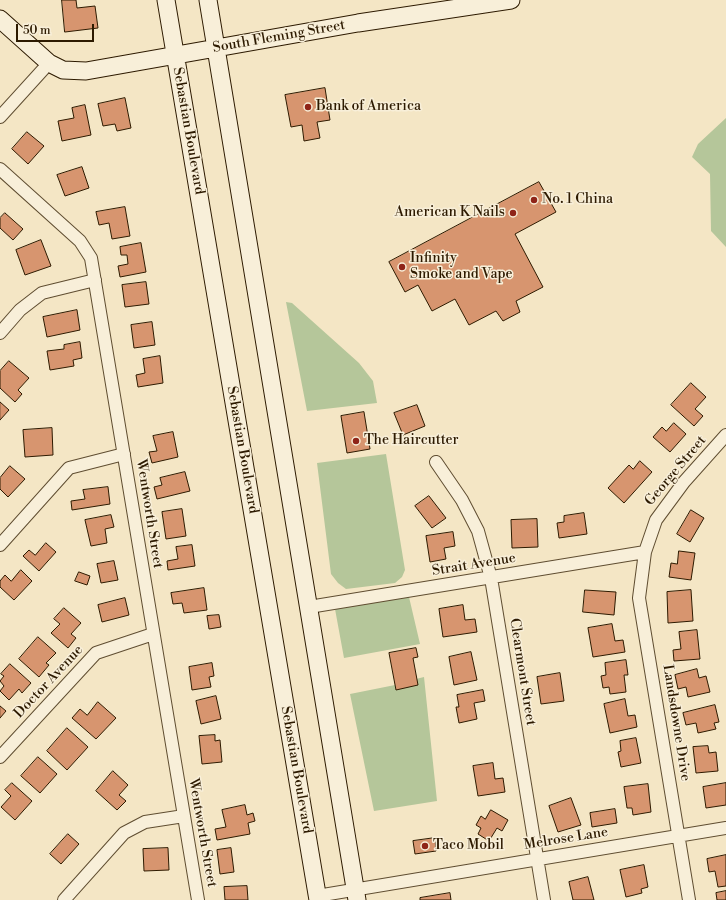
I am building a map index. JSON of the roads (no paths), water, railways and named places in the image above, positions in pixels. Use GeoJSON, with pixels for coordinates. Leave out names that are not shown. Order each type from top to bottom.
{"type":"FeatureCollection","features":[{"type":"Feature","properties":{"kind":"main road","name":"Sebastian Boulevard"},"geometry":{"type":"LineString","coordinates":[[166,0],[317,898]]}},
{"type":"Feature","properties":{"kind":"main road"},"geometry":{"type":"LineString","coordinates":[[208,0],[217,48],[254,287],[309,607],[356,895]]}},
{"type":"Feature","properties":{"kind":"main road","name":"South Fleming Street"},"geometry":{"type":"LineString","coordinates":[[49,63],[63,70],[86,71],[358,23],[510,0]]}},
{"type":"Feature","properties":{"kind":"main road"},"geometry":{"type":"LineString","coordinates":[[0,19],[49,63]]}},
{"type":"Feature","properties":{"kind":"street"},"geometry":{"type":"LineString","coordinates":[[0,117],[49,63]]}},
{"type":"Feature","properties":{"kind":"street","name":"Wentworth Street"},"geometry":{"type":"LineString","coordinates":[[0,169],[80,241],[91,258],[198,900]]}},
{"type":"Feature","properties":{"kind":"street"},"geometry":{"type":"LineString","coordinates":[[0,333],[20,310],[42,293],[95,280]]}},
{"type":"Feature","properties":{"kind":"street","name":"George Street"},"geometry":{"type":"LineString","coordinates":[[645,552],[656,520],[684,482],[726,435]]}},
{"type":"Feature","properties":{"kind":"street"},"geometry":{"type":"LineString","coordinates":[[0,545],[69,468],[124,454]]}},
{"type":"Feature","properties":{"kind":"street","name":"Clearmont Street"},"geometry":{"type":"LineString","coordinates":[[436,462],[462,500],[478,531],[491,578],[544,900]]}},
{"type":"Feature","properties":{"kind":"street","name":"Strait Avenue"},"geometry":{"type":"LineString","coordinates":[[309,607],[645,552]]}},
{"type":"Feature","properties":{"kind":"street","name":"Landsdowne Drive"},"geometry":{"type":"LineString","coordinates":[[645,552],[640,598],[689,900]]}},
{"type":"Feature","properties":{"kind":"street","name":"Doctor Avenue"},"geometry":{"type":"LineString","coordinates":[[0,757],[96,653],[154,634]]}},
{"type":"Feature","properties":{"kind":"street"},"geometry":{"type":"LineString","coordinates":[[64,900],[124,833],[145,822],[184,816]]}},
{"type":"Feature","properties":{"kind":"street","name":"Melrose Lane"},"geometry":{"type":"LineString","coordinates":[[317,898],[356,895],[537,859],[726,828]]}},
{"type":"Feature","properties":{"kind":"place","name":"Bank of America"},"geometry":{"type":"Point","coordinates":[308,107]}},
{"type":"Feature","properties":{"kind":"place","name":"No. 1 China"},"geometry":{"type":"Point","coordinates":[534,200]}},
{"type":"Feature","properties":{"kind":"place","name":"American K Nails"},"geometry":{"type":"Point","coordinates":[513,213]}},
{"type":"Feature","properties":{"kind":"place","name":"Infinity Smoke and Vape"},"geometry":{"type":"Point","coordinates":[402,267]}},
{"type":"Feature","properties":{"kind":"place","name":"The Haircutter"},"geometry":{"type":"Point","coordinates":[356,441]}},
{"type":"Feature","properties":{"kind":"place","name":"Taco Mobil"},"geometry":{"type":"Point","coordinates":[425,846]}}]}
